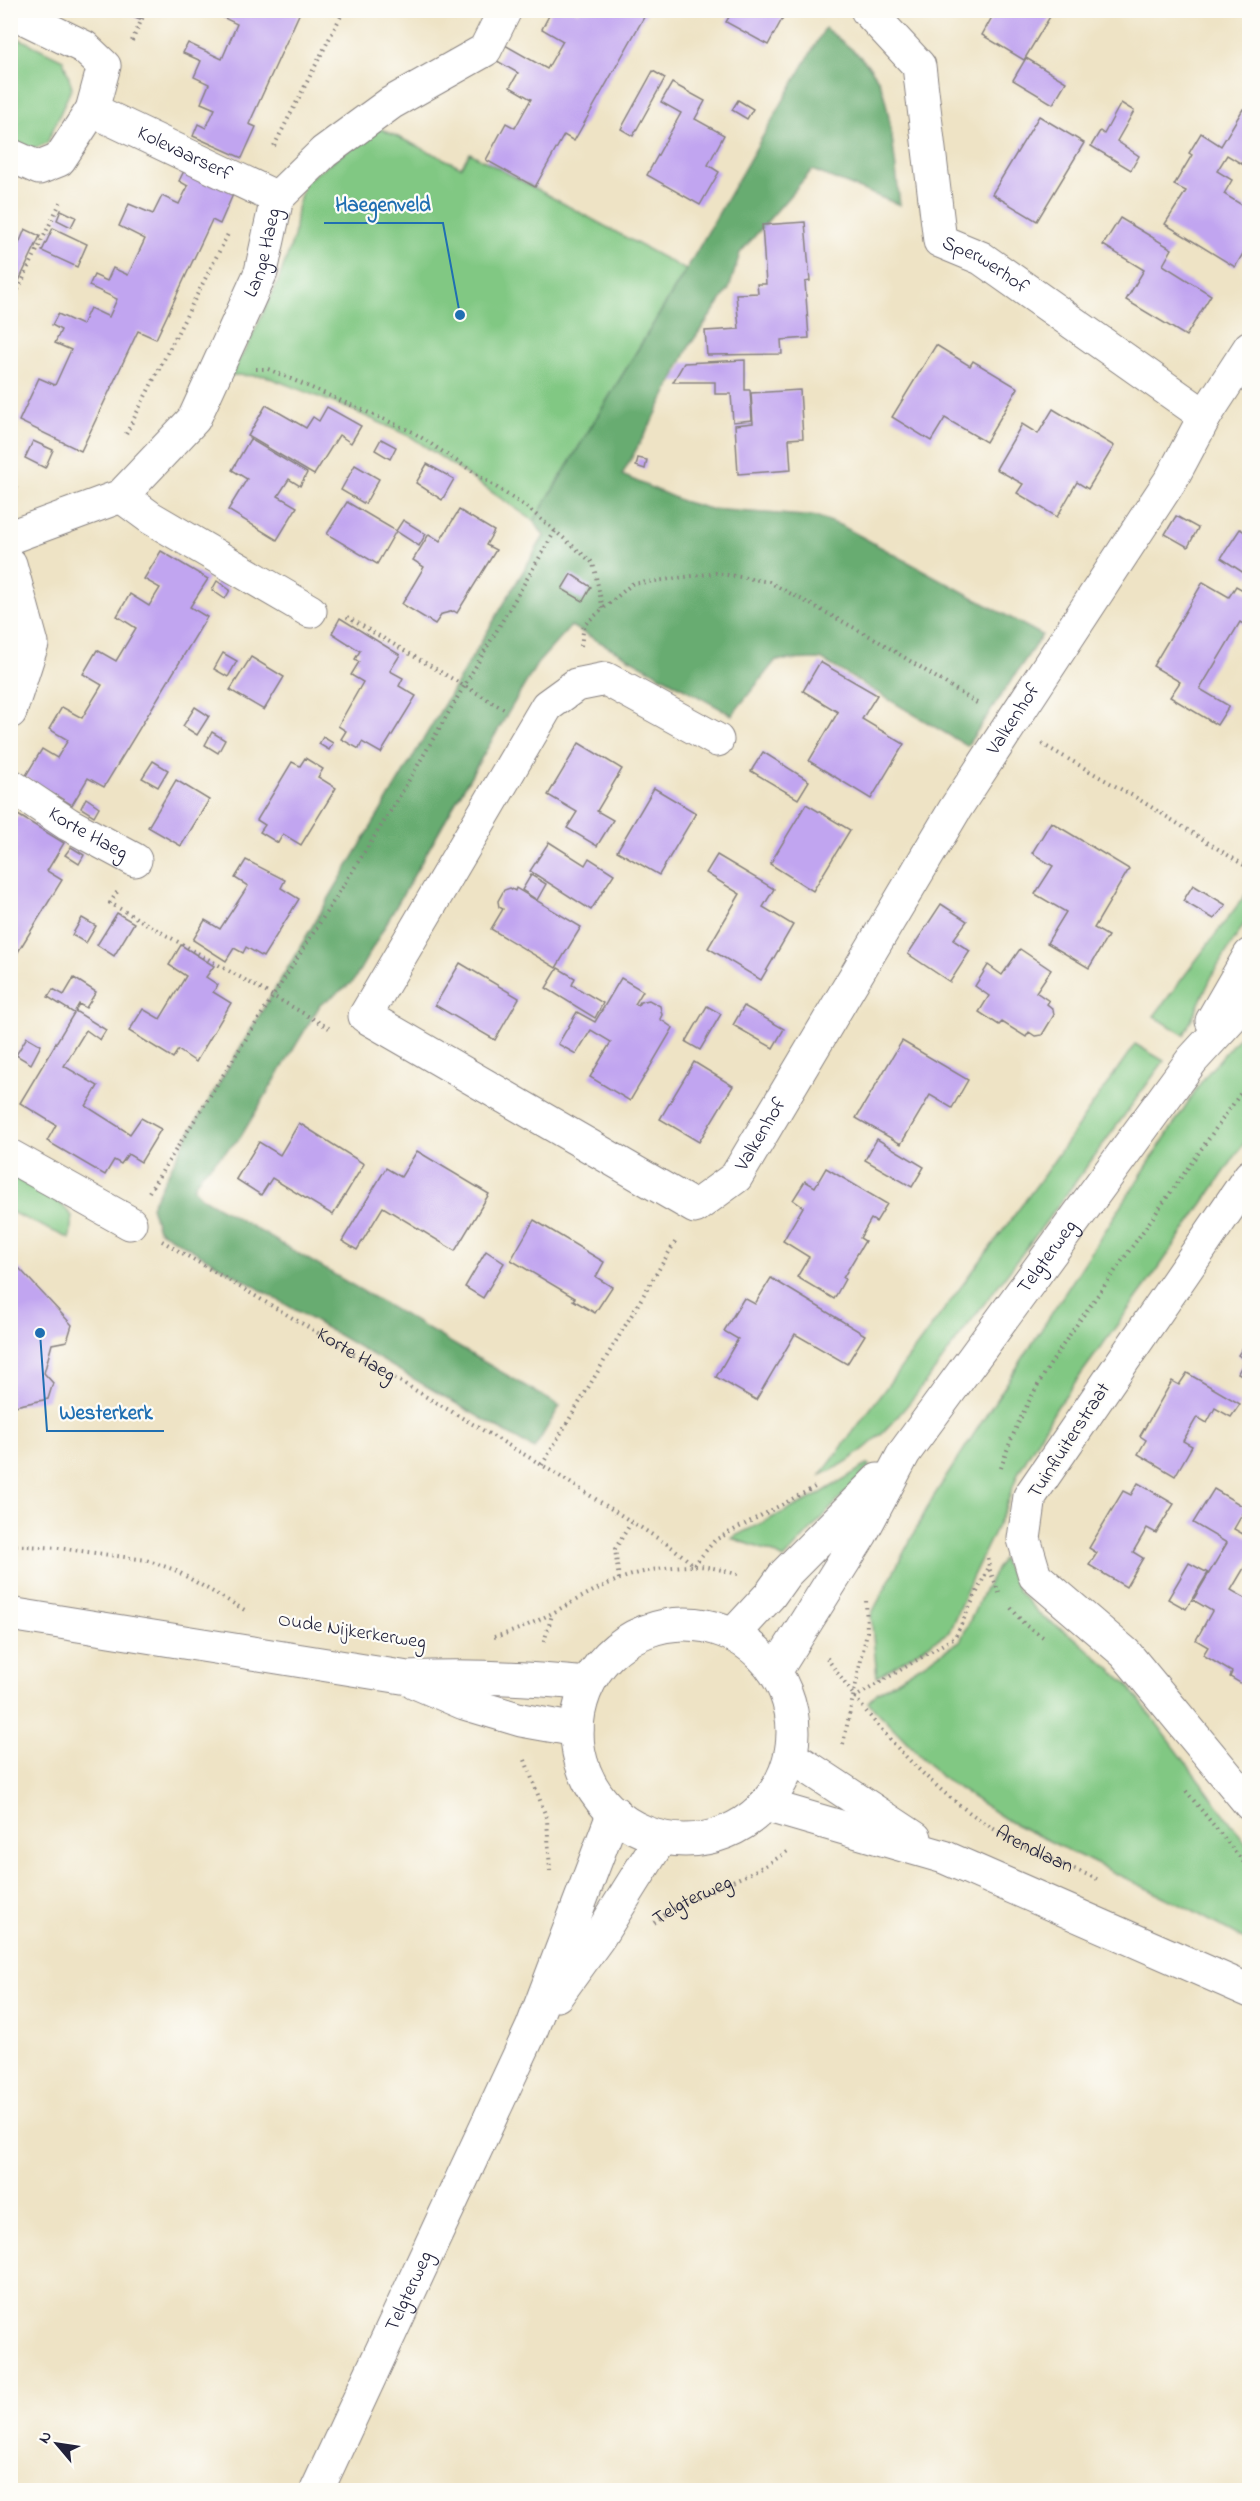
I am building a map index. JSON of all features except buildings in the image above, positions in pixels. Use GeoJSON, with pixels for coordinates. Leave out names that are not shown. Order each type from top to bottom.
{"type":"FeatureCollection","features":[{"type":"Feature","properties":{"kind":"street","name":"Lange Haeg"},"geometry":{"type":"LineString","coordinates":[[10,537],[121,496],[194,419],[261,272],[265,192],[391,103],[485,50],[505,10]]}},
{"type":"Feature","properties":{"kind":"street","name":"Sperwerhof"},"geometry":{"type":"LineString","coordinates":[[867,10],[919,66],[940,241],[981,258],[1205,416]]}},
{"type":"Feature","properties":{"kind":"street"},"geometry":{"type":"LineString","coordinates":[[10,11],[84,47],[104,66],[92,110],[59,160],[39,168],[10,155]]}},
{"type":"Feature","properties":{"kind":"street","name":"Kolevaarserf"},"geometry":{"type":"LineString","coordinates":[[92,110],[265,192]]}},
{"type":"Feature","properties":{"kind":"street","name":"Valkenhof"},"geometry":{"type":"LineString","coordinates":[[695,1207],[736,1176],[955,809],[1172,478],[1205,416],[1250,347]]}},
{"type":"Feature","properties":{"kind":"street"},"geometry":{"type":"LineString","coordinates":[[121,496],[151,518],[310,611]]}},
{"type":"Feature","properties":{"kind":"street"},"geometry":{"type":"LineString","coordinates":[[10,564],[32,644],[10,712]]}},
{"type":"Feature","properties":{"kind":"street"},"geometry":{"type":"LineString","coordinates":[[695,1207],[365,1016],[547,705],[576,685],[606,679],[717,740]]}},
{"type":"Feature","properties":{"kind":"street","name":"Korte Haeg"},"geometry":{"type":"LineString","coordinates":[[10,785],[68,824],[135,860]]}},
{"type":"Feature","properties":{"kind":"street","name":"Telgterweg"},"geometry":{"type":"LineString","coordinates":[[1192,1060],[1233,981],[1250,955]]}},
{"type":"Feature","properties":{"kind":"street","name":"Telgterweg"},"geometry":{"type":"LineString","coordinates":[[776,1670],[861,1534],[904,1453],[1192,1060],[1250,997]]}},
{"type":"Feature","properties":{"kind":"street"},"geometry":{"type":"LineString","coordinates":[[10,1156],[130,1223]]}},
{"type":"Feature","properties":{"kind":"street","name":"Tuinfluiterstraat"},"geometry":{"type":"LineString","coordinates":[[1250,1176],[1030,1496],[1024,1539],[1035,1576],[1125,1653],[1250,1804]]}},
{"type":"Feature","properties":{"kind":"street","name":"Telgterweg"},"geometry":{"type":"LineString","coordinates":[[733,1635],[770,1595],[785,1574],[904,1453]]}},
{"type":"Feature","properties":{"kind":"street","name":"Oude Nijkerkerweg"},"geometry":{"type":"LineString","coordinates":[[10,1614],[408,1678],[442,1676],[532,1678],[588,1684]]}},
{"type":"Feature","properties":{"kind":"street"},"geometry":{"type":"LineString","coordinates":[[675,1624],[700,1624],[733,1635],[749,1644],[776,1670],[791,1707],[794,1733],[791,1756],[780,1784],[765,1805],[745,1822],[722,1834],[697,1839],[661,1838],[630,1824],[614,1812],[603,1802],[588,1780],[580,1756],[577,1730],[581,1704],[588,1684],[606,1658],[625,1641],[649,1629],[675,1624]]}},
{"type":"Feature","properties":{"kind":"street","name":"Oude Nijkerkerweg"},"geometry":{"type":"LineString","coordinates":[[408,1678],[465,1704],[521,1720],[577,1730]]}},
{"type":"Feature","properties":{"kind":"street"},"geometry":{"type":"LineString","coordinates":[[791,1756],[944,1857]]}},
{"type":"Feature","properties":{"kind":"street"},"geometry":{"type":"LineString","coordinates":[[765,1805],[944,1857],[1250,1991]]}},
{"type":"Feature","properties":{"kind":"street","name":"Telgterweg"},"geometry":{"type":"LineString","coordinates":[[317,2490],[532,2028],[614,1812]]}},
{"type":"Feature","properties":{"kind":"street","name":"Telgterweg"},"geometry":{"type":"LineString","coordinates":[[532,2028],[599,1937],[661,1838]]}},
{"type":"Feature","properties":{"kind":"path"},"geometry":{"type":"LineString","coordinates":[[123,439],[265,192],[344,10]]}},
{"type":"Feature","properties":{"kind":"path"},"geometry":{"type":"LineString","coordinates":[[217,370],[268,369],[412,432],[529,509],[593,563],[603,609]]}},
{"type":"Feature","properties":{"kind":"path"},"geometry":{"type":"LineString","coordinates":[[130,1223],[395,804],[555,531]]}},
{"type":"Feature","properties":{"kind":"path"},"geometry":{"type":"LineString","coordinates":[[576,685],[584,625],[632,584],[716,573],[768,582],[875,639],[1010,724],[1140,800],[1250,869]]}},
{"type":"Feature","properties":{"kind":"path"},"geometry":{"type":"LineString","coordinates":[[310,611],[317,599],[534,727]]}},
{"type":"Feature","properties":{"kind":"path"},"geometry":{"type":"LineString","coordinates":[[135,860],[110,903],[333,1030],[365,1016]]}},
{"type":"Feature","properties":{"kind":"path"},"geometry":{"type":"LineString","coordinates":[[999,1473],[1012,1433],[1030,1396],[1083,1315],[1250,1080]]}},
{"type":"Feature","properties":{"kind":"path"},"geometry":{"type":"LineString","coordinates":[[542,1465],[695,1207]]}},
{"type":"Feature","properties":{"kind":"path","name":"Korte Haeg"},"geometry":{"type":"LineString","coordinates":[[130,1223],[542,1465],[673,1548],[694,1565]]}},
{"type":"Feature","properties":{"kind":"path"},"geometry":{"type":"LineString","coordinates":[[489,1639],[510,1634],[620,1579],[646,1572],[694,1565],[715,1540],[816,1486]]}},
{"type":"Feature","properties":{"kind":"path"},"geometry":{"type":"LineString","coordinates":[[620,1579],[615,1549],[631,1523]]}},
{"type":"Feature","properties":{"kind":"path"},"geometry":{"type":"LineString","coordinates":[[834,1784],[854,1698],[955,1637],[998,1549],[1024,1539]]}},
{"type":"Feature","properties":{"kind":"path","name":"Oude Nijkerkerweg"},"geometry":{"type":"LineString","coordinates":[[10,1545],[59,1548],[146,1560],[175,1570],[252,1614]]}},
{"type":"Feature","properties":{"kind":"path"},"geometry":{"type":"LineString","coordinates":[[987,1550],[989,1568],[996,1588],[1003,1597]]}},
{"type":"Feature","properties":{"kind":"path"},"geometry":{"type":"LineString","coordinates":[[1010,1607],[1026,1625],[1047,1639]]}},
{"type":"Feature","properties":{"kind":"path"},"geometry":{"type":"LineString","coordinates":[[532,1678],[552,1614]]}},
{"type":"Feature","properties":{"kind":"path","name":"Arendlaan"},"geometry":{"type":"LineString","coordinates":[[854,1698],[932,1784],[1003,1834],[1099,1880]]}},
{"type":"Feature","properties":{"kind":"path"},"geometry":{"type":"LineString","coordinates":[[521,1720],[523,1755],[533,1787],[547,1819],[549,1876]]}},
{"type":"Feature","properties":{"kind":"path"},"geometry":{"type":"LineString","coordinates":[[1183,1786],[1250,1870]]}},
{"type":"Feature","properties":{"kind":"path","name":"Telgterweg"},"geometry":{"type":"LineString","coordinates":[[651,1926],[687,1900],[765,1867],[796,1845],[815,1818]]}},
{"type":"Feature","properties":{"kind":"green space"},"geometry":{"type":"Polygon","coordinates":[[[825,28],[866,62],[881,87],[889,119],[900,205],[812,170],[740,253],[729,289],[690,345],[655,416],[622,475],[682,501],[710,509],[818,517],[842,526],[1042,635],[967,746],[821,659],[776,660],[732,715],[571,626],[537,664],[353,982],[320,1005],[240,1138],[201,1174],[193,1188],[201,1197],[560,1406],[534,1449],[158,1230],[151,1206],[187,1137],[544,536],[534,521],[686,270],[825,28]]]}},
{"type":"Feature","properties":{"kind":"green space"},"geometry":{"type":"Polygon","coordinates":[[[10,34],[63,60],[72,87],[47,143],[25,153],[11,146],[10,34]]]}},
{"type":"Feature","properties":{"kind":"green space"},"geometry":{"type":"Polygon","coordinates":[[[379,128],[461,167],[470,153],[686,270],[534,521],[411,437],[352,410],[265,376],[230,375],[247,347],[277,284],[294,237],[297,209],[304,182],[379,128]]]}},
{"type":"Feature","properties":{"kind":"green space"},"geometry":{"type":"Polygon","coordinates":[[[1249,890],[1249,916],[1214,972],[1184,1035],[1154,1016],[1249,890]]]}},
{"type":"Feature","properties":{"kind":"green space"},"geometry":{"type":"Polygon","coordinates":[[[1249,1025],[1249,1136],[1158,1269],[1057,1407],[1018,1473],[1005,1509],[949,1632],[877,1677],[871,1615],[932,1499],[1203,1079],[1249,1025]]]}},
{"type":"Feature","properties":{"kind":"green space"},"geometry":{"type":"Polygon","coordinates":[[[1135,1044],[1164,1061],[906,1407],[866,1447],[845,1463],[821,1475],[1039,1182],[1135,1044]]]}},
{"type":"Feature","properties":{"kind":"green space"},"geometry":{"type":"Polygon","coordinates":[[[11,1175],[61,1204],[72,1216],[70,1239],[11,1212],[11,1175]]]}},
{"type":"Feature","properties":{"kind":"green space"},"geometry":{"type":"Polygon","coordinates":[[[868,1464],[870,1466],[784,1559],[772,1552],[731,1538],[818,1495],[868,1464]]]}},
{"type":"Feature","properties":{"kind":"green space"},"geometry":{"type":"Polygon","coordinates":[[[1002,1559],[1019,1592],[1042,1617],[1075,1638],[1128,1685],[1249,1847],[1249,1942],[1187,1908],[1010,1822],[941,1777],[868,1702],[878,1692],[960,1641],[1002,1559]]]}},
{"type":"Feature","properties":{"kind":"place","name":"Haegenveld"},"geometry":{"type":"Point","coordinates":[460,315]}},
{"type":"Feature","properties":{"kind":"place","name":"Westerkerk"},"geometry":{"type":"Point","coordinates":[40,1333]}}]}
